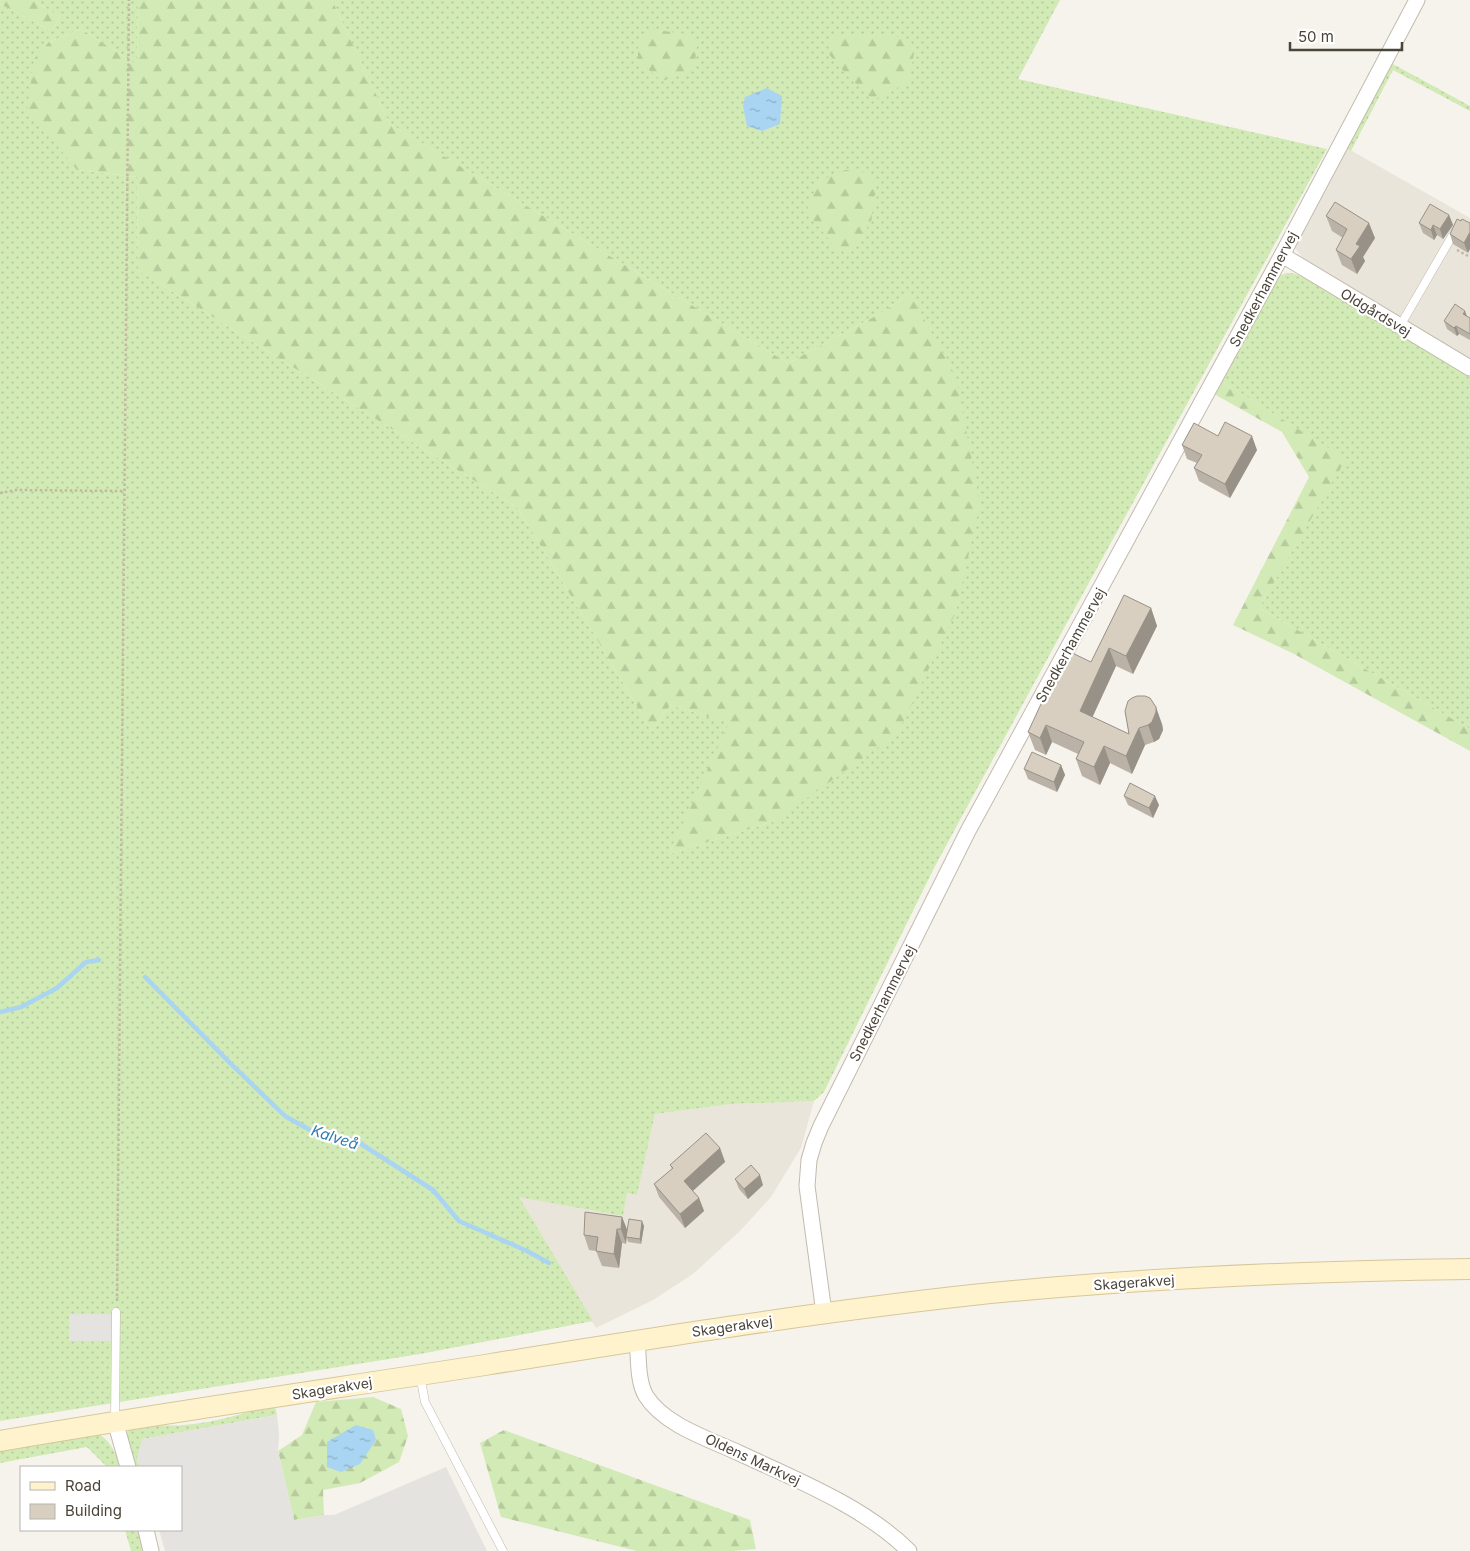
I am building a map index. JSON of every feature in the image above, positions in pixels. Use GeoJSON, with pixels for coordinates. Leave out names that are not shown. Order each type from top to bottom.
{"type":"FeatureCollection","features":[{"type":"Feature","properties":{"kind":"street","name":"Snedkerhammervej"},"geometry":{"type":"LineString","coordinates":[[824,1313],[807,1186],[809,1160],[821,1126],[968,832],[1282,255],[1417,0]]}},
{"type":"Feature","properties":{"kind":"street","name":"Oldgårdsvej"},"geometry":{"type":"LineString","coordinates":[[1282,255],[1470,368]]}},
{"type":"Feature","properties":{"kind":"street","name":"Skagerakvej"},"geometry":{"type":"LineString","coordinates":[[0,1441],[116,1421],[637,1340],[824,1313],[974,1295],[1210,1277],[1367,1270],[1470,1270]]}},
{"type":"Feature","properties":{"kind":"street","name":"Oldens Markvej"},"geometry":{"type":"LineString","coordinates":[[637,1340],[641,1380],[646,1395],[655,1408],[675,1423],[842,1503],[898,1539],[909,1551]]}},
{"type":"Feature","properties":{"kind":"street"},"geometry":{"type":"LineString","coordinates":[[116,1421],[128,1466]]}},
{"type":"Feature","properties":{"kind":"street"},"geometry":{"type":"LineString","coordinates":[[146,1531],[152,1551]]}},
{"type":"Feature","properties":{"kind":"lane"},"geometry":{"type":"LineString","coordinates":[[1400,326],[1455,230]]}},
{"type":"Feature","properties":{"kind":"lane"},"geometry":{"type":"LineString","coordinates":[[116,1312],[116,1421]]}},
{"type":"Feature","properties":{"kind":"lane"},"geometry":{"type":"LineString","coordinates":[[420,1374],[425,1402],[503,1551]]}},
{"type":"Feature","properties":{"kind":"path"},"geometry":{"type":"LineString","coordinates":[[116,1312],[129,0]]}},
{"type":"Feature","properties":{"kind":"path"},"geometry":{"type":"LineString","coordinates":[[1447,244],[1470,257]]}},
{"type":"Feature","properties":{"kind":"path"},"geometry":{"type":"LineString","coordinates":[[0,493],[16,490],[124,490]]}},
{"type":"Feature","properties":{"kind":"shaded area"},"geometry":{"type":"Polygon","coordinates":[[[1345,147],[1470,218],[1470,361],[1306,262],[1295,248],[1345,147]]]}},
{"type":"Feature","properties":{"kind":"shaded area"},"geometry":{"type":"Polygon","coordinates":[[[814,1101],[801,1148],[771,1197],[741,1230],[693,1274],[653,1300],[596,1328],[518,1196],[622,1216],[627,1193],[637,1195],[655,1114],[732,1104],[814,1101]]]}},
{"type":"Feature","properties":{"kind":"shaded area"},"geometry":{"type":"Polygon","coordinates":[[[69,1314],[111,1314],[111,1341],[69,1341],[69,1314]]]}},
{"type":"Feature","properties":{"kind":"shaded area"},"geometry":{"type":"Polygon","coordinates":[[[277,1415],[278,1451],[294,1520],[334,1515],[446,1467],[487,1551],[165,1551],[159,1531],[182,1531],[182,1466],[140,1466],[137,1459],[142,1439],[277,1415]]]}},
{"type":"Feature","properties":{"kind":"green space"},"geometry":{"type":"Polygon","coordinates":[[[0,0],[32,0],[60,17],[52,31],[0,4],[0,0]]]}},
{"type":"Feature","properties":{"kind":"green space"},"geometry":{"type":"Polygon","coordinates":[[[32,0],[138,0],[137,65],[81,29],[49,42],[77,170],[137,177],[138,270],[518,508],[652,731],[670,705],[730,723],[669,854],[775,821],[910,293],[883,312],[788,363],[390,124],[332,0],[1060,0],[1018,79],[1327,149],[934,868],[824,1092],[814,1101],[732,1104],[655,1114],[637,1195],[627,1193],[623,1216],[519,1197],[593,1321],[420,1354],[0,1421],[0,4],[52,31],[60,17],[32,0]]]}},
{"type":"Feature","properties":{"kind":"green space"},"geometry":{"type":"Polygon","coordinates":[[[138,0],[332,0],[390,124],[788,363],[883,312],[910,293],[956,377],[980,503],[956,612],[898,733],[775,821],[669,854],[729,723],[670,705],[652,731],[518,508],[138,270],[137,177],[77,170],[27,109],[34,59],[49,42],[81,29],[137,65],[138,0]]]}},
{"type":"Feature","properties":{"kind":"green space"},"geometry":{"type":"Polygon","coordinates":[[[649,29],[686,34],[697,45],[694,70],[662,81],[638,61],[638,40],[649,29]]]}},
{"type":"Feature","properties":{"kind":"green space"},"geometry":{"type":"Polygon","coordinates":[[[871,34],[906,38],[914,53],[909,82],[873,100],[828,53],[830,40],[836,36],[871,34]]]}},
{"type":"Feature","properties":{"kind":"green space"},"geometry":{"type":"Polygon","coordinates":[[[1391,63],[1470,106],[1470,111],[1393,70],[1351,151],[1345,147],[1391,63]]]}},
{"type":"Feature","properties":{"kind":"green space"},"geometry":{"type":"Polygon","coordinates":[[[845,170],[869,173],[876,187],[871,222],[852,249],[838,251],[806,211],[819,181],[845,170]]]}},
{"type":"Feature","properties":{"kind":"green space"},"geometry":{"type":"Polygon","coordinates":[[[1286,273],[1304,277],[1470,377],[1470,729],[1259,608],[1345,459],[1221,381],[1277,277],[1286,273]]]}},
{"type":"Feature","properties":{"kind":"green space"},"geometry":{"type":"Polygon","coordinates":[[[1221,381],[1346,459],[1259,608],[1470,729],[1470,751],[1294,654],[1233,625],[1309,477],[1282,432],[1214,394],[1221,381]]]}},
{"type":"Feature","properties":{"kind":"green space"},"geometry":{"type":"Polygon","coordinates":[[[373,1397],[401,1409],[408,1436],[399,1462],[360,1483],[323,1490],[324,1515],[294,1520],[278,1451],[302,1435],[316,1402],[373,1397]]]}},
{"type":"Feature","properties":{"kind":"green space"},"geometry":{"type":"Polygon","coordinates":[[[274,1403],[277,1415],[143,1439],[137,1459],[140,1466],[131,1466],[126,1435],[130,1426],[196,1424],[241,1414],[274,1403]]]}},
{"type":"Feature","properties":{"kind":"green space"},"geometry":{"type":"Polygon","coordinates":[[[504,1430],[750,1520],[756,1549],[733,1551],[637,1551],[501,1517],[480,1443],[504,1430]]]}},
{"type":"Feature","properties":{"kind":"green space"},"geometry":{"type":"Polygon","coordinates":[[[99,1434],[112,1448],[120,1466],[106,1466],[87,1447],[0,1463],[0,1451],[99,1434]]]}},
{"type":"Feature","properties":{"kind":"green space"},"geometry":{"type":"Polygon","coordinates":[[[125,1531],[139,1531],[145,1551],[131,1551],[125,1531]]]}},
{"type":"Feature","properties":{"kind":"water"},"geometry":{"type":"Polygon","coordinates":[[[767,88],[782,96],[780,124],[762,131],[747,126],[743,106],[745,97],[767,88]]]}},
{"type":"Feature","properties":{"kind":"water"},"geometry":{"type":"Polygon","coordinates":[[[356,1425],[373,1430],[376,1440],[360,1464],[341,1472],[327,1467],[327,1442],[356,1425]]]}},
{"type":"Feature","properties":{"kind":"building"},"geometry":{"type":"Polygon","coordinates":[[[1335,202],[1369,223],[1356,244],[1360,246],[1351,259],[1336,250],[1347,229],[1326,216],[1335,202]]]}},
{"type":"Feature","properties":{"kind":"building"},"geometry":{"type":"Polygon","coordinates":[[[1430,204],[1449,215],[1440,229],[1433,225],[1431,230],[1419,223],[1430,204]]]}},
{"type":"Feature","properties":{"kind":"building"},"geometry":{"type":"Polygon","coordinates":[[[1457,219],[1470,223],[1470,232],[1464,243],[1450,234],[1457,219]]]}},
{"type":"Feature","properties":{"kind":"building"},"geometry":{"type":"Polygon","coordinates":[[[1455,304],[1465,311],[1463,314],[1470,318],[1470,334],[1456,326],[1454,328],[1444,321],[1455,304]]]}},
{"type":"Feature","properties":{"kind":"building"},"geometry":{"type":"Polygon","coordinates":[[[1225,422],[1252,436],[1225,484],[1194,468],[1202,455],[1182,445],[1194,423],[1218,436],[1225,422]]]}},
{"type":"Feature","properties":{"kind":"building"},"geometry":{"type":"Polygon","coordinates":[[[1124,595],[1151,608],[1126,656],[1109,648],[1080,711],[1129,734],[1125,711],[1128,701],[1137,696],[1145,696],[1150,698],[1156,707],[1156,712],[1152,722],[1139,728],[1126,756],[1104,746],[1094,767],[1076,759],[1084,742],[1046,725],[1040,738],[1028,732],[1066,650],[1091,662],[1124,595]]]}},
{"type":"Feature","properties":{"kind":"building"},"geometry":{"type":"Polygon","coordinates":[[[1032,752],[1061,765],[1054,782],[1024,769],[1032,752]]]}},
{"type":"Feature","properties":{"kind":"building"},"geometry":{"type":"Polygon","coordinates":[[[1130,783],[1155,796],[1149,808],[1124,796],[1130,783]]]}},
{"type":"Feature","properties":{"kind":"building"},"geometry":{"type":"Polygon","coordinates":[[[706,1133],[720,1148],[684,1181],[699,1198],[680,1214],[654,1184],[673,1168],[670,1165],[706,1133]]]}},
{"type":"Feature","properties":{"kind":"building"},"geometry":{"type":"Polygon","coordinates":[[[751,1165],[760,1175],[744,1189],[735,1179],[751,1165]]]}},
{"type":"Feature","properties":{"kind":"building"},"geometry":{"type":"Polygon","coordinates":[[[585,1212],[622,1217],[621,1229],[617,1229],[614,1254],[596,1251],[598,1237],[584,1235],[585,1212]]]}},
{"type":"Feature","properties":{"kind":"building"},"geometry":{"type":"Polygon","coordinates":[[[629,1219],[642,1221],[640,1239],[626,1237],[629,1219]]]}},
{"type":"Feature","properties":{"kind":"waterway","name":"Kalveå"},"geometry":{"type":"LineString","coordinates":[[0,1012],[21,1007],[57,988],[86,962],[99,960]]}},
{"type":"Feature","properties":{"kind":"waterway","name":"Kalveå"},"geometry":{"type":"LineString","coordinates":[[145,977],[285,1116],[317,1134],[355,1140],[433,1190],[459,1221],[527,1251],[549,1263]]}}]}
